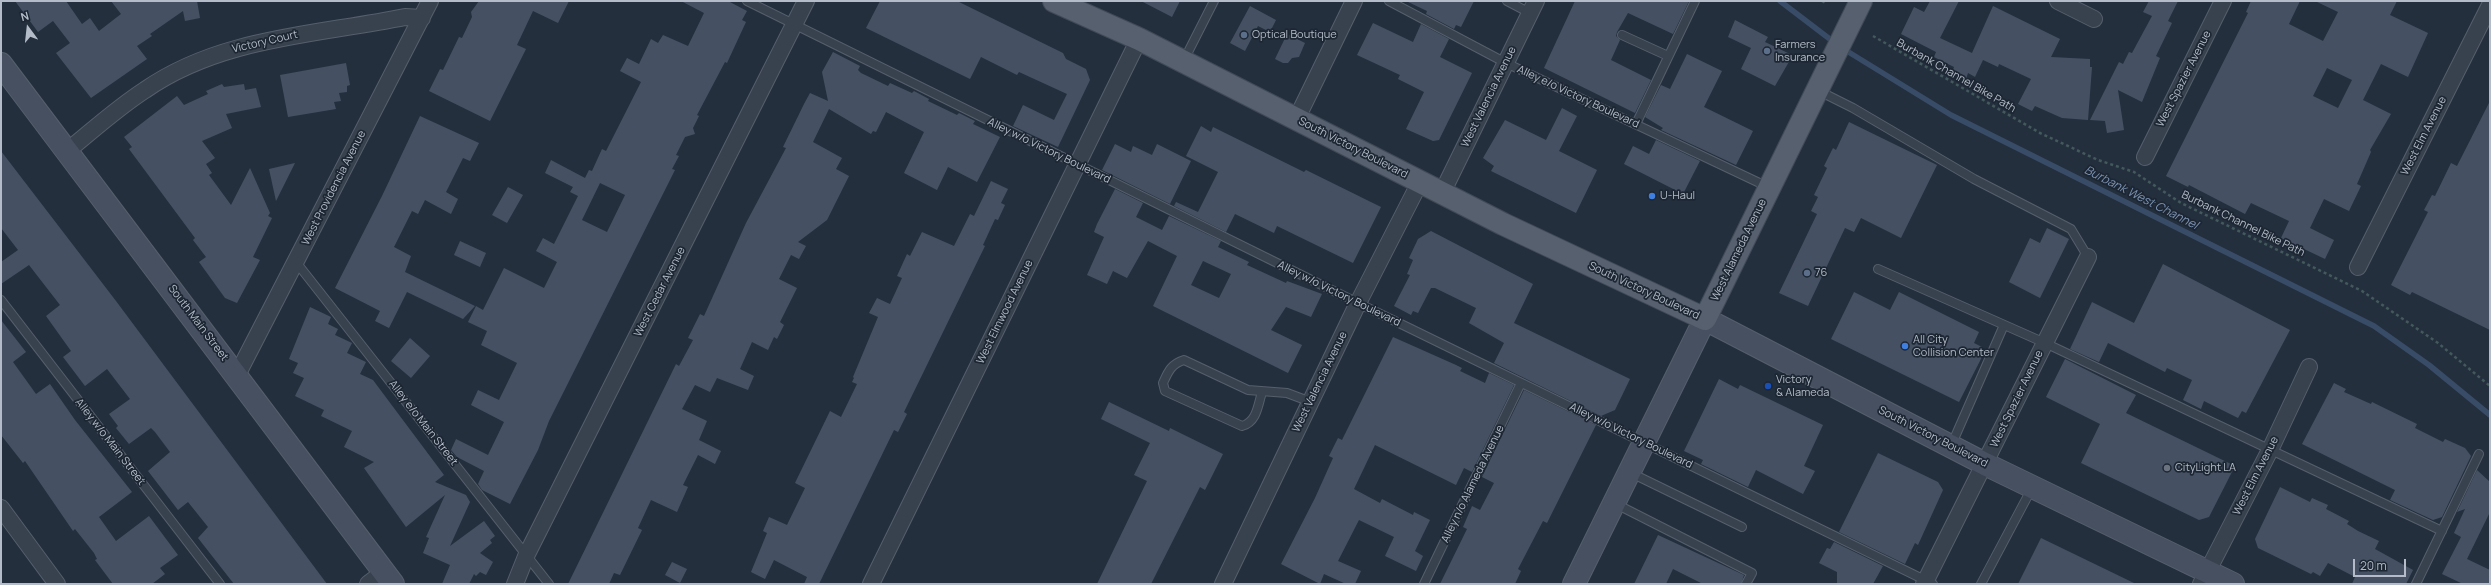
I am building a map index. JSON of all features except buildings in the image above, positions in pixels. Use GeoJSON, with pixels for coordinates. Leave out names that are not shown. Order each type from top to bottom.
{"type":"FeatureCollection","features":[{"type":"Feature","properties":{"kind":"main road","name":"South Victory Boulevard"},"geometry":{"type":"LineString","coordinates":[[1054,1],[1139,39],[1502,224],[1705,319],[1985,464],[2033,487],[2204,578],[2233,584]]}},
{"type":"Feature","properties":{"kind":"main road","name":"West Alameda Avenue"},"geometry":{"type":"LineString","coordinates":[[1574,584],[1861,1]]}},
{"type":"Feature","properties":{"kind":"main road","name":"South Main Street"},"geometry":{"type":"LineString","coordinates":[[1,64],[66,152],[237,375],[382,580]]}},
{"type":"Feature","properties":{"kind":"street","name":"West Providencia Avenue"},"geometry":{"type":"LineString","coordinates":[[237,375],[430,1]]}},
{"type":"Feature","properties":{"kind":"street","name":"West Cedar Avenue"},"geometry":{"type":"LineString","coordinates":[[514,584],[527,554],[806,1]]}},
{"type":"Feature","properties":{"kind":"street"},"geometry":{"type":"LineString","coordinates":[[1296,120],[1354,1]]}},
{"type":"Feature","properties":{"kind":"street"},"geometry":{"type":"LineString","coordinates":[[2058,1],[2094,19]]}},
{"type":"Feature","properties":{"kind":"street","name":"West Spazier Avenue"},"geometry":{"type":"LineString","coordinates":[[2145,157],[2223,1]]}},
{"type":"Feature","properties":{"kind":"street","name":"West Elm Avenue"},"geometry":{"type":"LineString","coordinates":[[2358,267],[2490,5]]}},
{"type":"Feature","properties":{"kind":"street","name":"West Valencia Avenue"},"geometry":{"type":"LineString","coordinates":[[1442,193],[1533,7]]}},
{"type":"Feature","properties":{"kind":"street","name":"Victory Court"},"geometry":{"type":"LineString","coordinates":[[66,152],[145,89],[195,63],[238,47],[301,34],[405,18],[422,18]]}},
{"type":"Feature","properties":{"kind":"street","name":"West Elmwood Avenue"},"geometry":{"type":"LineString","coordinates":[[871,584],[1139,39]]}},
{"type":"Feature","properties":{"kind":"street","name":"West Valencia Avenue"},"geometry":{"type":"LineString","coordinates":[[1223,584],[1358,303],[1420,182]]}},
{"type":"Feature","properties":{"kind":"street","name":"West Spazier Avenue"},"geometry":{"type":"LineString","coordinates":[[1928,583],[1985,464],[2088,257]]}},
{"type":"Feature","properties":{"kind":"street","name":"West Elm Avenue"},"geometry":{"type":"LineString","coordinates":[[2204,578],[2270,450],[2309,367]]}},
{"type":"Feature","properties":{"kind":"street"},"geometry":{"type":"LineString","coordinates":[[1,508],[57,584]]}},
{"type":"Feature","properties":{"kind":"lane","name":"Alley w/o Victory Boulevard"},"geometry":{"type":"LineString","coordinates":[[747,1],[1928,583]]}},
{"type":"Feature","properties":{"kind":"lane"},"geometry":{"type":"LineString","coordinates":[[1183,62],[1214,1]]}},
{"type":"Feature","properties":{"kind":"lane","name":"Alley e/o Victory Boulevard"},"geometry":{"type":"LineString","coordinates":[[1389,1],[1506,63],[1768,188]]}},
{"type":"Feature","properties":{"kind":"lane"},"geometry":{"type":"LineString","coordinates":[[1507,1],[1533,7]]}},
{"type":"Feature","properties":{"kind":"lane"},"geometry":{"type":"LineString","coordinates":[[1636,124],[1695,1]]}},
{"type":"Feature","properties":{"kind":"lane"},"geometry":{"type":"LineString","coordinates":[[1622,35],[1668,56]]}},
{"type":"Feature","properties":{"kind":"lane"},"geometry":{"type":"LineString","coordinates":[[1819,85],[1853,108],[1974,179],[2071,229],[2088,257]]}},
{"type":"Feature","properties":{"kind":"lane","name":"Alley e/o Main Street"},"geometry":{"type":"LineString","coordinates":[[296,262],[527,554],[549,584]]}},
{"type":"Feature","properties":{"kind":"lane"},"geometry":{"type":"LineString","coordinates":[[1878,269],[2045,343],[2442,531]]}},
{"type":"Feature","properties":{"kind":"lane","name":"Alley w/o Main Street"},"geometry":{"type":"LineString","coordinates":[[1,300],[220,584]]}},
{"type":"Feature","properties":{"kind":"lane"},"geometry":{"type":"LineString","coordinates":[[1951,446],[2004,325]]}},
{"type":"Feature","properties":{"kind":"lane"},"geometry":{"type":"LineString","coordinates":[[1262,392],[1254,419],[1249,424],[1242,426],[1165,391],[1163,384],[1170,368],[1176,362],[1184,360],[1248,390],[1287,393],[1311,402]]}},
{"type":"Feature","properties":{"kind":"lane","name":"Alley n/o Alameda Avenue"},"geometry":{"type":"LineString","coordinates":[[1424,584],[1521,383]]}},
{"type":"Feature","properties":{"kind":"lane"},"geometry":{"type":"LineString","coordinates":[[2416,584],[2479,454]]}},
{"type":"Feature","properties":{"kind":"lane"},"geometry":{"type":"LineString","coordinates":[[1628,472],[1742,527]]}},
{"type":"Feature","properties":{"kind":"lane"},"geometry":{"type":"LineString","coordinates":[[1981,584],[2033,487]]}},
{"type":"Feature","properties":{"kind":"lane"},"geometry":{"type":"LineString","coordinates":[[1614,502],[1752,573],[1746,584]]}},
{"type":"Feature","properties":{"kind":"path"},"geometry":{"type":"LineString","coordinates":[[1822,1],[1827,4]]}},
{"type":"Feature","properties":{"kind":"path","name":"Burbank Channel Bike Path"},"geometry":{"type":"LineString","coordinates":[[1873,36],[2040,134],[2098,160],[2134,172],[2181,203],[2362,291],[2438,343],[2490,386]]}},
{"type":"Feature","properties":{"kind":"waterway","name":"Burbank West Channel"},"geometry":{"type":"LineString","coordinates":[[1780,1],[1835,43]]}},
{"type":"Feature","properties":{"kind":"waterway","name":"Burbank West Channel"},"geometry":{"type":"LineString","coordinates":[[1842,48],[1951,115],[2374,326],[2429,365],[2490,415]]}},
{"type":"Feature","properties":{"kind":"place","name":"Optical Boutique"},"geometry":{"type":"Point","coordinates":[1244,35]}},
{"type":"Feature","properties":{"kind":"place","name":"Farmers Insurance"},"geometry":{"type":"Point","coordinates":[1767,51]}},
{"type":"Feature","properties":{"kind":"place","name":"U-Haul"},"geometry":{"type":"Point","coordinates":[1652,196]}},
{"type":"Feature","properties":{"kind":"place","name":"76"},"geometry":{"type":"Point","coordinates":[1807,273]}},
{"type":"Feature","properties":{"kind":"place","name":"All City Collision Center"},"geometry":{"type":"Point","coordinates":[1905,346]}},
{"type":"Feature","properties":{"kind":"place","name":"Victory & Alameda"},"geometry":{"type":"Point","coordinates":[1768,386]}},
{"type":"Feature","properties":{"kind":"place","name":"CityLight LA"},"geometry":{"type":"Point","coordinates":[2167,468]}}]}
